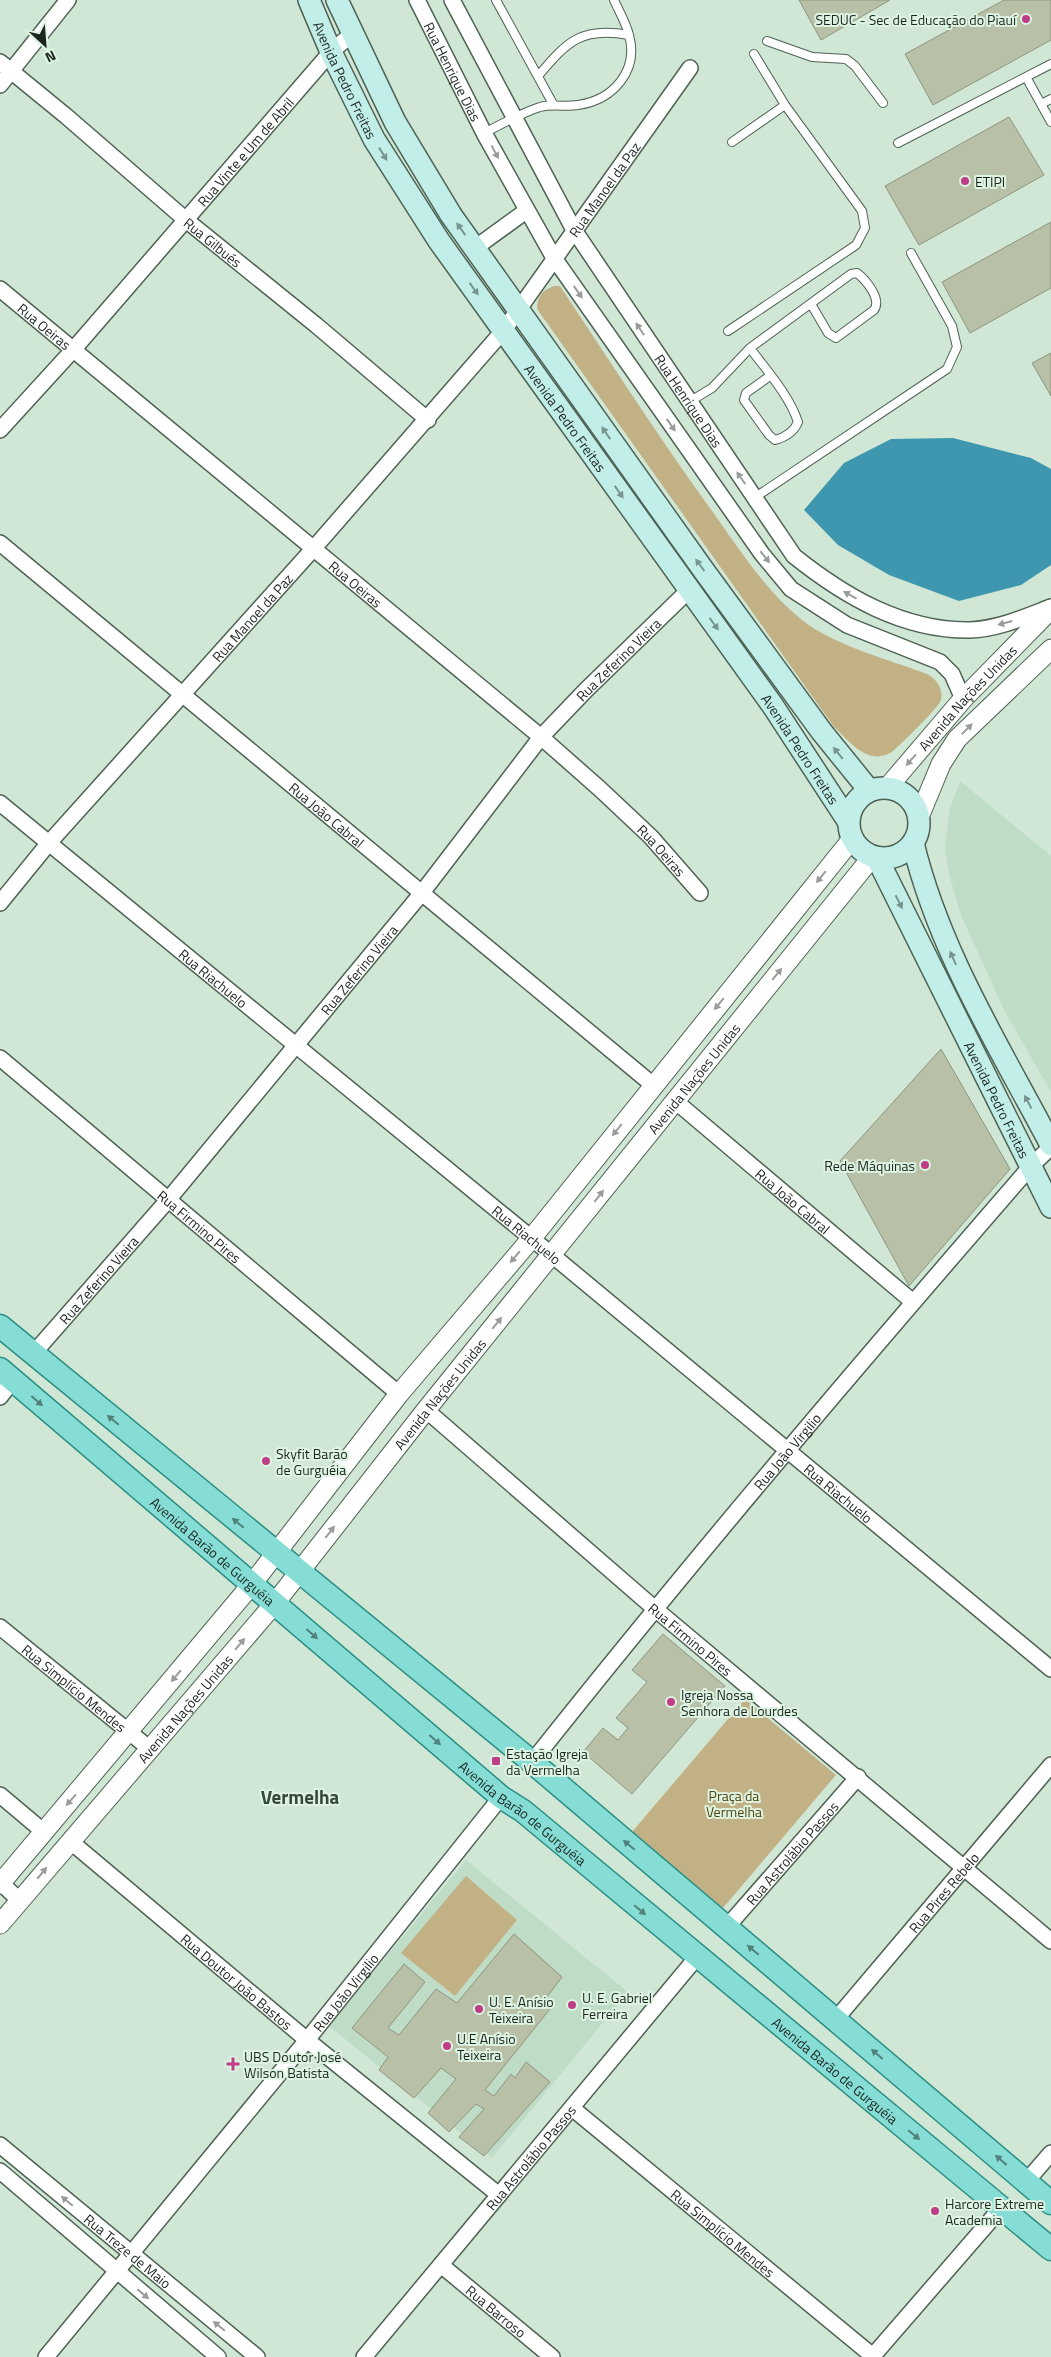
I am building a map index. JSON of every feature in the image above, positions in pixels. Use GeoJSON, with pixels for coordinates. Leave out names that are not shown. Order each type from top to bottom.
{"type":"FeatureCollection","features":[{"type":"Feature","properties":{"kind":"main road","name":"Avenida Pedro Freitas"},"geometry":{"type":"LineString","coordinates":[[309,0],[374,139],[404,188],[439,241],[773,706],[850,830]]}},
{"type":"Feature","properties":{"kind":"main road","name":"Avenida Pedro Freitas"},"geometry":{"type":"LineString","coordinates":[[337,0],[354,32],[395,122],[452,215],[795,696],[839,755],[878,789]]}},
{"type":"Feature","properties":{"kind":"main road"},"geometry":{"type":"LineString","coordinates":[[878,789],[908,797],[915,806],[919,816],[920,826],[913,843],[906,851],[897,856],[874,858],[864,853],[850,830],[854,804],[878,789]]}},
{"type":"Feature","properties":{"kind":"main road","name":"Avenida Pedro Freitas"},"geometry":{"type":"LineString","coordinates":[[913,843],[937,921],[957,966],[1051,1146]]}},
{"type":"Feature","properties":{"kind":"main road","name":"Avenida Pedro Freitas"},"geometry":{"type":"LineString","coordinates":[[874,858],[1051,1207]]}},
{"type":"Feature","properties":{"kind":"main road"},"geometry":{"type":"LineString","coordinates":[[0,1326],[532,1762],[1051,2203]]}},
{"type":"Feature","properties":{"kind":"main road","name":"Avenida Barão de Gurguéia"},"geometry":{"type":"LineString","coordinates":[[4,1382],[275,1603],[502,1797],[523,1811],[1051,2249]]}},
{"type":"Feature","properties":{"kind":"street"},"geometry":{"type":"LineString","coordinates":[[0,85],[6,67],[68,0]]}},
{"type":"Feature","properties":{"kind":"street","name":"Rua Henrique Dias"},"geometry":{"type":"LineString","coordinates":[[417,0],[484,133],[554,258],[762,554],[791,589],[847,625],[940,662],[952,674],[963,699]]}},
{"type":"Feature","properties":{"kind":"street","name":"Rua Henrique Dias"},"geometry":{"type":"LineString","coordinates":[[452,0],[574,230],[794,556],[827,582],[870,607],[927,627],[971,630],[1005,624],[1051,608]]}},
{"type":"Feature","properties":{"kind":"street","name":"Rua Vinte e Um de Abril"},"geometry":{"type":"LineString","coordinates":[[0,430],[73,350],[332,52],[354,32]]}},
{"type":"Feature","properties":{"kind":"street","name":"Rua Gilbués"},"geometry":{"type":"LineString","coordinates":[[6,67],[66,116],[186,220],[316,325],[428,420]]}},
{"type":"Feature","properties":{"kind":"street","name":"Rua Manoel da Paz"},"geometry":{"type":"LineString","coordinates":[[0,903],[48,844],[428,420],[504,330],[690,68]]}},
{"type":"Feature","properties":{"kind":"street"},"geometry":{"type":"LineString","coordinates":[[475,248],[526,211]]}},
{"type":"Feature","properties":{"kind":"street","name":"Rua Oeiras"},"geometry":{"type":"LineString","coordinates":[[0,289],[541,737],[651,837],[700,893]]}},
{"type":"Feature","properties":{"kind":"street"},"geometry":{"type":"LineString","coordinates":[[733,513],[754,498]]}},
{"type":"Feature","properties":{"kind":"street","name":"Rua João Cabral"},"geometry":{"type":"LineString","coordinates":[[0,543],[653,1086]]}},
{"type":"Feature","properties":{"kind":"street","name":"Rua Zeferino Vieira"},"geometry":{"type":"LineString","coordinates":[[33,1354],[168,1200],[294,1045],[421,894],[541,737],[586,690],[689,590]]}},
{"type":"Feature","properties":{"kind":"street","name":"Avenida Nações Unidas"},"geometry":{"type":"LineString","coordinates":[[878,789],[1051,608]]}},
{"type":"Feature","properties":{"kind":"street","name":"Avenida Nações Unidas"},"geometry":{"type":"LineString","coordinates":[[919,816],[942,764],[957,739],[1051,649]]}},
{"type":"Feature","properties":{"kind":"street","name":"Rua Riachuelo"},"geometry":{"type":"LineString","coordinates":[[0,803],[552,1255],[1051,1669]]}},
{"type":"Feature","properties":{"kind":"street","name":"Avenida Nações Unidas"},"geometry":{"type":"LineString","coordinates":[[0,1883],[129,1733],[252,1584],[399,1394],[531,1239],[653,1086],[850,830]]}},
{"type":"Feature","properties":{"kind":"street","name":"Avenida Nações Unidas"},"geometry":{"type":"LineString","coordinates":[[0,1924],[275,1603],[426,1410],[552,1255],[674,1100],[874,858]]}},
{"type":"Feature","properties":{"kind":"street","name":"Rua Firmino Pires"},"geometry":{"type":"LineString","coordinates":[[0,1058],[399,1394]]}},
{"type":"Feature","properties":{"kind":"street","name":"Rua João Cabral"},"geometry":{"type":"LineString","coordinates":[[674,1100],[913,1302]]}},
{"type":"Feature","properties":{"kind":"street","name":"Rua João Virgilio"},"geometry":{"type":"LineString","coordinates":[[532,1762],[654,1608],[787,1449],[1031,1166],[1051,1146]]}},
{"type":"Feature","properties":{"kind":"street","name":"Rua Firmino Pires"},"geometry":{"type":"LineString","coordinates":[[426,1410],[654,1608],[858,1777],[1051,1941]]}},
{"type":"Feature","properties":{"kind":"street","name":"Rua Simplício Mendes"},"geometry":{"type":"LineString","coordinates":[[0,1627],[150,1749]]}},
{"type":"Feature","properties":{"kind":"street","name":"Rua Pires Rebelo"},"geometry":{"type":"LineString","coordinates":[[836,2019],[1051,1765]]}},
{"type":"Feature","properties":{"kind":"street","name":"Rua Astrolábio Passos"},"geometry":{"type":"LineString","coordinates":[[726,1928],[858,1777]]}},
{"type":"Feature","properties":{"kind":"street"},"geometry":{"type":"LineString","coordinates":[[0,1795],[44,1832]]}},
{"type":"Feature","properties":{"kind":"street","name":"Rua João Virgilio"},"geometry":{"type":"LineString","coordinates":[[46,2357],[307,2040],[502,1797]]}},
{"type":"Feature","properties":{"kind":"street","name":"Rua Doutor João Bastos"},"geometry":{"type":"LineString","coordinates":[[70,1840],[307,2040],[499,2195]]}},
{"type":"Feature","properties":{"kind":"street"},"geometry":{"type":"LineString","coordinates":[[0,1883],[20,1900]]}},
{"type":"Feature","properties":{"kind":"street","name":"Rua Astrolábio Passos"},"geometry":{"type":"LineString","coordinates":[[364,2357],[697,1957]]}},
{"type":"Feature","properties":{"kind":"street","name":"Rua Simplício Mendes"},"geometry":{"type":"LineString","coordinates":[[572,2108],[873,2357]]}},
{"type":"Feature","properties":{"kind":"street","name":"Rua Treze de Maio"},"geometry":{"type":"LineString","coordinates":[[0,2145],[257,2357]]}},
{"type":"Feature","properties":{"kind":"street"},"geometry":{"type":"LineString","coordinates":[[1026,2182],[1051,2153]]}},
{"type":"Feature","properties":{"kind":"street","name":"Rua Treze de Maio"},"geometry":{"type":"LineString","coordinates":[[0,2171],[218,2357]]}},
{"type":"Feature","properties":{"kind":"street"},"geometry":{"type":"LineString","coordinates":[[873,2357],[1002,2207]]}},
{"type":"Feature","properties":{"kind":"street","name":"Rua Barroso"},"geometry":{"type":"LineString","coordinates":[[441,2265],[552,2357]]}},
{"type":"Feature","properties":{"kind":"lane"},"geometry":{"type":"LineString","coordinates":[[496,0],[554,104]]}},
{"type":"Feature","properties":{"kind":"lane"},"geometry":{"type":"LineString","coordinates":[[484,133],[538,108],[554,104],[577,106],[601,99],[622,83],[631,59],[629,35],[614,0]]}},
{"type":"Feature","properties":{"kind":"lane"},"geometry":{"type":"LineString","coordinates":[[538,76],[562,48],[587,34],[609,31],[629,35]]}},
{"type":"Feature","properties":{"kind":"lane"},"geometry":{"type":"LineString","coordinates":[[767,41],[823,60],[846,59],[855,66],[883,103]]}},
{"type":"Feature","properties":{"kind":"lane"},"geometry":{"type":"LineString","coordinates":[[728,331],[856,245],[865,228],[862,211],[784,105],[754,54]]}},
{"type":"Feature","properties":{"kind":"lane"},"geometry":{"type":"LineString","coordinates":[[898,143],[1051,64]]}},
{"type":"Feature","properties":{"kind":"lane"},"geometry":{"type":"LineString","coordinates":[[1026,77],[1051,122]]}},
{"type":"Feature","properties":{"kind":"lane"},"geometry":{"type":"LineString","coordinates":[[1041,104],[1051,99]]}},
{"type":"Feature","properties":{"kind":"lane"},"geometry":{"type":"LineString","coordinates":[[732,142],[784,105]]}},
{"type":"Feature","properties":{"kind":"lane"},"geometry":{"type":"LineString","coordinates":[[754,498],[947,369],[957,347],[952,326],[911,253]]}},
{"type":"Feature","properties":{"kind":"lane"},"geometry":{"type":"LineString","coordinates":[[689,402],[712,388],[750,348],[851,274],[857,273],[862,277],[877,300],[878,306],[836,338],[828,333],[811,304]]}},
{"type":"Feature","properties":{"kind":"lane"},"geometry":{"type":"LineString","coordinates":[[750,348],[770,376],[795,412],[798,422],[795,430],[783,438],[775,440],[769,435],[744,400],[746,394],[770,376]]}},
{"type":"Feature","properties":{"kind":"shaded area"},"geometry":{"type":"Polygon","coordinates":[[[960,781],[1051,856],[1051,1092],[1004,1010],[961,915],[949,874],[945,849],[949,811],[960,781]]]}},
{"type":"Feature","properties":{"kind":"shaded area","name":"U. E. Anísio Teixeira"},"geometry":{"type":"Polygon","coordinates":[[[466,1860],[628,1992],[492,2158],[329,2026],[466,1860]]]}},
{"type":"Feature","properties":{"kind":"green space"},"geometry":{"type":"Polygon","coordinates":[[[554,286],[560,286],[675,459],[745,557],[777,597],[802,620],[830,637],[846,645],[927,674],[937,682],[941,690],[940,702],[925,720],[892,752],[878,756],[864,753],[834,727],[537,309],[541,294],[554,286]]]}},
{"type":"Feature","properties":{"kind":"green space","name":"Praça da Vermelha"},"geometry":{"type":"Polygon","coordinates":[[[745,1699],[836,1775],[723,1908],[632,1832],[745,1699]]]}},
{"type":"Feature","properties":{"kind":"green space"},"geometry":{"type":"Polygon","coordinates":[[[466,1876],[517,1920],[455,1996],[401,1953],[466,1876]]]}},
{"type":"Feature","properties":{"kind":"water"},"geometry":{"type":"Polygon","coordinates":[[[953,438],[1031,458],[1051,469],[1051,565],[1021,585],[959,601],[889,575],[838,545],[804,510],[844,463],[891,439],[953,438]]]}},
{"type":"Feature","properties":{"kind":"building"},"geometry":{"type":"Polygon","coordinates":[[[799,0],[890,0],[821,40],[799,0]]]}},
{"type":"Feature","properties":{"kind":"building"},"geometry":{"type":"Polygon","coordinates":[[[1004,0],[1051,0],[1051,40],[933,105],[905,54],[1004,0]]]}},
{"type":"Feature","properties":{"kind":"building","name":"ETIPI"},"geometry":{"type":"Polygon","coordinates":[[[1009,117],[1044,175],[919,245],[885,186],[1009,117]]]}},
{"type":"Feature","properties":{"kind":"building"},"geometry":{"type":"Polygon","coordinates":[[[1051,222],[1051,288],[970,333],[942,282],[1051,222]]]}},
{"type":"Feature","properties":{"kind":"building"},"geometry":{"type":"Polygon","coordinates":[[[1051,353],[1051,396],[1032,363],[1051,353]]]}},
{"type":"Feature","properties":{"kind":"building","name":"Rede Máquinas"},"geometry":{"type":"Polygon","coordinates":[[[941,1049],[1010,1169],[909,1286],[840,1161],[941,1049]]]}},
{"type":"Feature","properties":{"kind":"building","name":"Igreja Nossa Senhora de Lourdes"},"geometry":{"type":"Polygon","coordinates":[[[663,1634],[725,1686],[632,1794],[583,1752],[603,1728],[618,1740],[628,1728],[616,1718],[647,1682],[632,1670],[663,1634]]]}},
{"type":"Feature","properties":{"kind":"building","name":"U.E Anísio Teixeira"},"geometry":{"type":"Polygon","coordinates":[[[514,1934],[562,1977],[546,1998],[554,2004],[485,2090],[494,2096],[511,2074],[515,2078],[526,2062],[550,2082],[484,2156],[459,2137],[484,2109],[476,2104],[449,2132],[428,2113],[456,2079],[441,2068],[414,2098],[379,2070],[388,2057],[352,2028],[404,1964],[425,1982],[388,2028],[399,2035],[436,1989],[457,2003],[514,1934]]]}},
{"type":"Feature","properties":{"kind":"place","name":"SEDUC - Sec de Educação do Piauí"},"geometry":{"type":"Point","coordinates":[1026,19]}},
{"type":"Feature","properties":{"kind":"place","name":"ETIPI"},"geometry":{"type":"Point","coordinates":[965,181]}},
{"type":"Feature","properties":{"kind":"place","name":"Rede Máquinas"},"geometry":{"type":"Point","coordinates":[925,1165]}},
{"type":"Feature","properties":{"kind":"place","name":"Skyfit Barão de Gurguéia"},"geometry":{"type":"Point","coordinates":[266,1461]}},
{"type":"Feature","properties":{"kind":"place","name":"Igreja Nossa Senhora de Lourdes"},"geometry":{"type":"Point","coordinates":[671,1702]}},
{"type":"Feature","properties":{"kind":"place","name":"Estação Igreja da Vermelha"},"geometry":{"type":"Point","coordinates":[496,1761]}},
{"type":"Feature","properties":{"kind":"place","name":"U. E. Gabriel Ferreira"},"geometry":{"type":"Point","coordinates":[572,2005]}},
{"type":"Feature","properties":{"kind":"place","name":"U. E. Anísio Teixeira"},"geometry":{"type":"Point","coordinates":[479,2009]}},
{"type":"Feature","properties":{"kind":"place","name":"U.E Anísio Teixeira"},"geometry":{"type":"Point","coordinates":[447,2046]}},
{"type":"Feature","properties":{"kind":"place","name":"UBS Doutor José Wilson Batista"},"geometry":{"type":"Point","coordinates":[233,2064]}},
{"type":"Feature","properties":{"kind":"place","name":"Harcore Extreme Academia"},"geometry":{"type":"Point","coordinates":[935,2211]}},
{"type":"Feature","properties":{"kind":"district","name":"Vermelha"},"geometry":{"type":"Point","coordinates":[300,1796]}}]}
